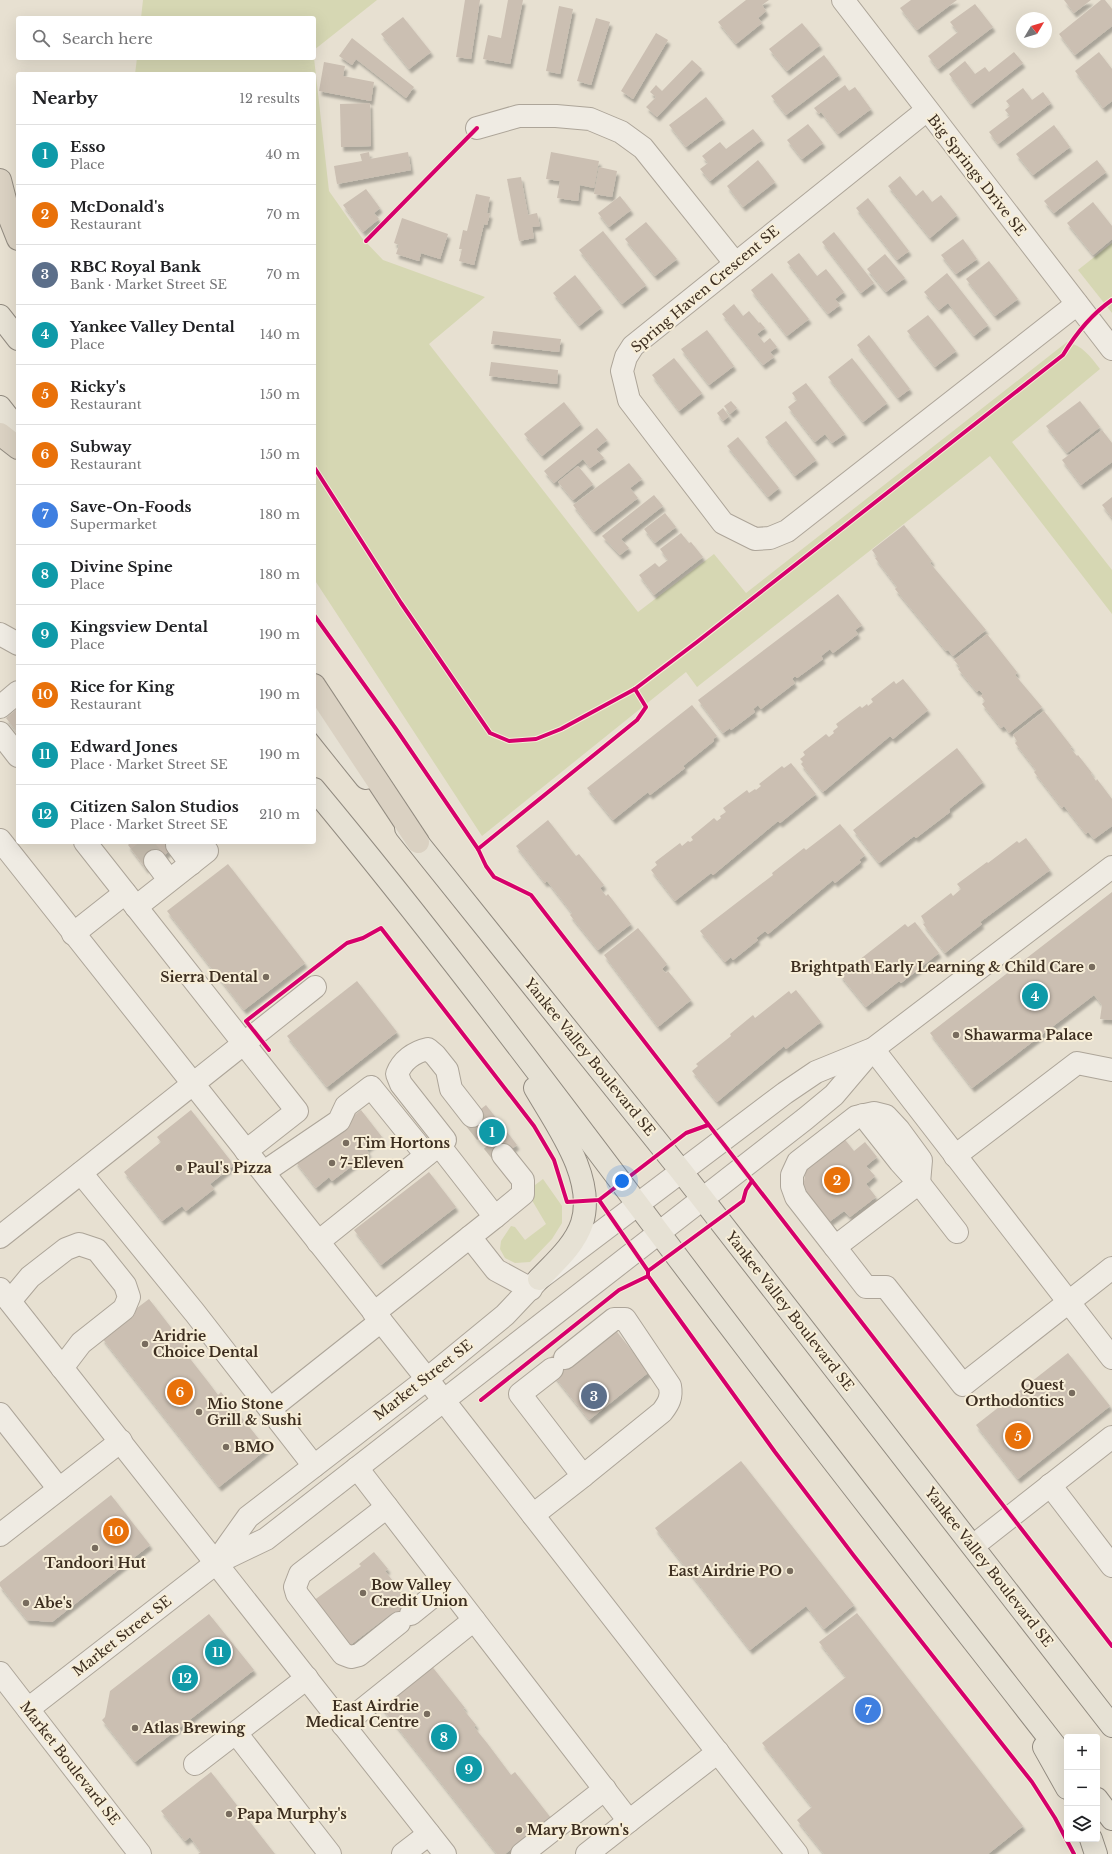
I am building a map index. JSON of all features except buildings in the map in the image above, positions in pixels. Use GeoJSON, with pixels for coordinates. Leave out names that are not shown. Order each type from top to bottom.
{"type":"FeatureCollection","features":[{"type":"Feature","properties":{"kind":"highway"},"geometry":{"type":"LineString","coordinates":[[0,180],[10,219],[16,234]]}},
{"type":"Feature","properties":{"kind":"highway"},"geometry":{"type":"LineString","coordinates":[[0,434],[16,446]]}},
{"type":"Feature","properties":{"kind":"highway"},"geometry":{"type":"LineString","coordinates":[[316,688],[418,842]]}},
{"type":"Feature","properties":{"kind":"main road"},"geometry":{"type":"LineString","coordinates":[[0,316],[16,336]]}},
{"type":"Feature","properties":{"kind":"main road"},"geometry":{"type":"LineString","coordinates":[[0,408],[16,428]]}},
{"type":"Feature","properties":{"kind":"main road","name":"Yankee Valley Boulevard SE"},"geometry":{"type":"LineString","coordinates":[[316,715],[681,1171],[1105,1713],[1112,1726]]}},
{"type":"Feature","properties":{"kind":"main road"},"geometry":{"type":"LineString","coordinates":[[316,791],[353,836],[497,1020],[743,1344],[1064,1757]]}},
{"type":"Feature","properties":{"kind":"main road"},"geometry":{"type":"LineString","coordinates":[[497,1020],[575,1159],[583,1185],[585,1201],[582,1223],[574,1239],[535,1284]]}},
{"type":"Feature","properties":{"kind":"main road"},"geometry":{"type":"LineString","coordinates":[[1012,1690],[1064,1783]]}},
{"type":"Feature","properties":{"kind":"main road"},"geometry":{"type":"LineString","coordinates":[[1100,1803],[1112,1819]]}},
{"type":"Feature","properties":{"kind":"main road"},"geometry":{"type":"LineString","coordinates":[[1092,1842],[1096,1854]]}},
{"type":"Feature","properties":{"kind":"street","name":"Big Springs Drive SE"},"geometry":{"type":"LineString","coordinates":[[843,0],[1112,349]]}},
{"type":"Feature","properties":{"kind":"street","name":"Spring Haven Crescent SE"},"geometry":{"type":"LineString","coordinates":[[927,110],[633,346],[626,357],[622,371],[629,400],[723,523],[754,539],[770,538],[787,531],[1077,304]]}},
{"type":"Feature","properties":{"kind":"street"},"geometry":{"type":"LineString","coordinates":[[477,128],[519,116],[556,116],[590,119],[621,132],[643,148],[735,263]]}},
{"type":"Feature","properties":{"kind":"street"},"geometry":{"type":"LineString","coordinates":[[0,634],[16,643]]}},
{"type":"Feature","properties":{"kind":"street"},"geometry":{"type":"LineString","coordinates":[[0,707],[16,694]]}},
{"type":"Feature","properties":{"kind":"street"},"geometry":{"type":"LineString","coordinates":[[0,733],[16,753]]}},
{"type":"Feature","properties":{"kind":"street"},"geometry":{"type":"LineString","coordinates":[[0,840],[444,1400],[797,1854]]}},
{"type":"Feature","properties":{"kind":"street"},"geometry":{"type":"LineString","coordinates":[[87,844],[297,1111],[246,1151]]}},
{"type":"Feature","properties":{"kind":"street"},"geometry":{"type":"LineString","coordinates":[[73,934],[180,872],[207,851],[202,844]]}},
{"type":"Feature","properties":{"kind":"street"},"geometry":{"type":"LineString","coordinates":[[166,853],[180,872]]}},
{"type":"Feature","properties":{"kind":"street"},"geometry":{"type":"LineString","coordinates":[[1112,867],[873,1049],[1112,1358]]}},
{"type":"Feature","properties":{"kind":"street"},"geometry":{"type":"LineString","coordinates":[[0,1237],[315,987]]}},
{"type":"Feature","properties":{"kind":"street"},"geometry":{"type":"LineString","coordinates":[[318,1242],[446,1140],[401,1084],[397,1074],[400,1066],[418,1051],[428,1049],[435,1055],[447,1070],[451,1089],[472,1116]]}},
{"type":"Feature","properties":{"kind":"street","name":"Market Street SE"},"geometry":{"type":"LineString","coordinates":[[216,1562],[248,1517],[427,1379],[505,1315],[535,1284],[785,1093],[816,1072],[873,1049]]}},
{"type":"Feature","properties":{"kind":"street","name":"Market Street SE"},"geometry":{"type":"LineString","coordinates":[[28,1709],[216,1562],[266,1539],[703,1199],[834,1095],[873,1049]]}},
{"type":"Feature","properties":{"kind":"street"},"geometry":{"type":"LineString","coordinates":[[955,1156],[1077,1064],[1112,1070]]}},
{"type":"Feature","properties":{"kind":"street"},"geometry":{"type":"LineString","coordinates":[[264,1172],[339,1121],[346,1106],[371,1087],[434,1149],[495,1217]]}},
{"type":"Feature","properties":{"kind":"street"},"geometry":{"type":"LineString","coordinates":[[957,1232],[919,1183],[921,1160],[899,1130],[886,1116],[874,1113],[856,1117],[798,1162],[792,1175],[792,1186],[796,1197],[866,1287],[886,1287],[962,1385],[1112,1268]]}},
{"type":"Feature","properties":{"kind":"street"},"geometry":{"type":"LineString","coordinates":[[270,1409],[470,1236],[523,1194],[523,1180],[503,1155]]}},
{"type":"Feature","properties":{"kind":"street"},"geometry":{"type":"LineString","coordinates":[[81,1173],[314,1466]]}},
{"type":"Feature","properties":{"kind":"street"},"geometry":{"type":"LineString","coordinates":[[835,1247],[919,1183]]}},
{"type":"Feature","properties":{"kind":"street"},"geometry":{"type":"LineString","coordinates":[[470,1236],[496,1270],[535,1284]]}},
{"type":"Feature","properties":{"kind":"street"},"geometry":{"type":"LineString","coordinates":[[62,1368],[82,1343],[124,1309],[129,1297],[125,1286],[97,1250],[79,1244],[66,1249],[5,1295],[62,1368],[121,1441],[445,1854]]}},
{"type":"Feature","properties":{"kind":"street"},"geometry":{"type":"LineString","coordinates":[[533,1515],[583,1476],[662,1412],[670,1401],[670,1386],[625,1319],[614,1319],[520,1394],[583,1476]]}},
{"type":"Feature","properties":{"kind":"street"},"geometry":{"type":"LineString","coordinates":[[0,1414],[59,1489]]}},
{"type":"Feature","properties":{"kind":"street"},"geometry":{"type":"LineString","coordinates":[[973,1546],[1112,1437]]}},
{"type":"Feature","properties":{"kind":"street"},"geometry":{"type":"LineString","coordinates":[[0,1535],[121,1441]]}},
{"type":"Feature","properties":{"kind":"street"},"geometry":{"type":"LineString","coordinates":[[356,1468],[630,1821]]}},
{"type":"Feature","properties":{"kind":"street"},"geometry":{"type":"LineString","coordinates":[[1050,1486],[1112,1566]]}},
{"type":"Feature","properties":{"kind":"street"},"geometry":{"type":"LineString","coordinates":[[387,1507],[300,1574],[295,1587],[297,1594],[343,1654],[351,1657],[359,1655],[447,1585]]}},
{"type":"Feature","properties":{"kind":"street"},"geometry":{"type":"LineString","coordinates":[[343,1725],[474,1620]]}},
{"type":"Feature","properties":{"kind":"street","name":"Market Boulevard SE"},"geometry":{"type":"LineString","coordinates":[[0,1673],[140,1854]]}},
{"type":"Feature","properties":{"kind":"street"},"geometry":{"type":"LineString","coordinates":[[195,1764],[306,1678]]}},
{"type":"Feature","properties":{"kind":"street"},"geometry":{"type":"LineString","coordinates":[[236,1733],[330,1854]]}},
{"type":"Feature","properties":{"kind":"street"},"geometry":{"type":"LineString","coordinates":[[587,1854],[718,1752]]}},
{"type":"Feature","properties":{"kind":"street"},"geometry":{"type":"LineString","coordinates":[[522,1854],[605,1789]]}},
{"type":"Feature","properties":{"kind":"street"},"geometry":{"type":"LineString","coordinates":[[403,1854],[429,1834]]}},
{"type":"Feature","properties":{"kind":"green space"},"geometry":{"type":"Polygon","coordinates":[[[143,0],[377,0],[316,48],[316,16],[141,16],[143,0]]]}},
{"type":"Feature","properties":{"kind":"green space"},"geometry":{"type":"Polygon","coordinates":[[[137,60],[314,60],[316,72],[135,72],[137,60]]]}},
{"type":"Feature","properties":{"kind":"green space"},"geometry":{"type":"Polygon","coordinates":[[[316,76],[329,191],[362,238],[383,260],[485,297],[429,344],[638,612],[714,554],[746,593],[1067,342],[1082,349],[1100,369],[1012,442],[1112,570],[1112,614],[990,456],[697,687],[686,672],[482,836],[316,582],[316,76]]]}},
{"type":"Feature","properties":{"kind":"green space"},"geometry":{"type":"Polygon","coordinates":[[[1112,243],[1112,313],[1078,270],[1112,243]]]}},
{"type":"Feature","properties":{"kind":"green space"},"geometry":{"type":"Polygon","coordinates":[[[543,1179],[562,1206],[562,1223],[552,1239],[530,1262],[515,1263],[505,1258],[500,1249],[501,1241],[511,1226],[515,1227],[525,1240],[546,1224],[533,1202],[531,1188],[543,1179]]]}},
{"type":"Feature","properties":{"kind":"tunnel"},"geometry":{"type":"LineString","coordinates":[[142,844],[155,861]]}},
{"type":"Feature","properties":{"kind":"tunnel"},"geometry":{"type":"LineString","coordinates":[[472,1116],[503,1155]]}},
{"type":"Feature","properties":{"kind":"cycle path"},"geometry":{"type":"LineString","coordinates":[[366,241],[477,128]]}},
{"type":"Feature","properties":{"kind":"cycle path"},"geometry":{"type":"LineString","coordinates":[[316,470],[401,603],[490,733],[509,741],[536,739],[561,729],[635,689],[697,642],[1063,355],[1084,325],[1112,300]]}},
{"type":"Feature","properties":{"kind":"cycle path"},"geometry":{"type":"LineString","coordinates":[[316,618],[396,729],[478,849]]}},
{"type":"Feature","properties":{"kind":"cycle path"},"geometry":{"type":"LineString","coordinates":[[635,689],[646,707],[637,720],[478,849],[486,866],[494,877],[531,895],[1112,1646]]}},
{"type":"Feature","properties":{"kind":"cycle path"},"geometry":{"type":"LineString","coordinates":[[269,1050],[246,1021],[347,943],[363,938],[381,928],[534,1126],[554,1160],[567,1202],[599,1200],[686,1133],[708,1125]]}},
{"type":"Feature","properties":{"kind":"cycle path"},"geometry":{"type":"LineString","coordinates":[[648,1271],[743,1201],[746,1190],[752,1181]]}},
{"type":"Feature","properties":{"kind":"cycle path"},"geometry":{"type":"LineString","coordinates":[[599,1200],[648,1271],[648,1276]]}},
{"type":"Feature","properties":{"kind":"cycle path"},"geometry":{"type":"LineString","coordinates":[[481,1400],[619,1290],[648,1276],[775,1452],[854,1556],[1032,1782],[1055,1818],[1074,1854]]}},
{"type":"Feature","properties":{"kind":"place","name":"Brightpath Early Learning & Child Care"},"geometry":{"type":"Point","coordinates":[1092,967]}},
{"type":"Feature","properties":{"kind":"place","name":"Sierra Dental"},"geometry":{"type":"Point","coordinates":[266,977]}},
{"type":"Feature","properties":{"kind":"place","name":"Yankee Valley Dental"},"geometry":{"type":"Point","coordinates":[1035,996]}},
{"type":"Feature","properties":{"kind":"place","name":"Shawarma Palace"},"geometry":{"type":"Point","coordinates":[956,1035]}},
{"type":"Feature","properties":{"kind":"place","name":"Esso"},"geometry":{"type":"Point","coordinates":[492,1132]}},
{"type":"Feature","properties":{"kind":"place","name":"Tim Hortons"},"geometry":{"type":"Point","coordinates":[346,1143]}},
{"type":"Feature","properties":{"kind":"place","name":"7-Eleven"},"geometry":{"type":"Point","coordinates":[332,1163]}},
{"type":"Feature","properties":{"kind":"place","name":"Paul's Pizza"},"geometry":{"type":"Point","coordinates":[179,1168]}},
{"type":"Feature","properties":{"kind":"place","name":"McDonald's"},"geometry":{"type":"Point","coordinates":[837,1180]}},
{"type":"Feature","properties":{"kind":"place","name":"Aridrie Choice Dental"},"geometry":{"type":"Point","coordinates":[145,1344]}},
{"type":"Feature","properties":{"kind":"place","name":"Subway"},"geometry":{"type":"Point","coordinates":[180,1392]}},
{"type":"Feature","properties":{"kind":"place","name":"Quest Orthodontics"},"geometry":{"type":"Point","coordinates":[1072,1393]}},
{"type":"Feature","properties":{"kind":"place","name":"RBC Royal Bank"},"geometry":{"type":"Point","coordinates":[594,1396]}},
{"type":"Feature","properties":{"kind":"place","name":"Mio Stone Grill & Sushi"},"geometry":{"type":"Point","coordinates":[199,1412]}},
{"type":"Feature","properties":{"kind":"place","name":"Ricky's"},"geometry":{"type":"Point","coordinates":[1018,1436]}},
{"type":"Feature","properties":{"kind":"place","name":"BMO"},"geometry":{"type":"Point","coordinates":[226,1447]}},
{"type":"Feature","properties":{"kind":"place","name":"Rice for King"},"geometry":{"type":"Point","coordinates":[116,1531]}},
{"type":"Feature","properties":{"kind":"place","name":"Tandoori Hut"},"geometry":{"type":"Point","coordinates":[95,1548]}},
{"type":"Feature","properties":{"kind":"place","name":"East Airdrie PO"},"geometry":{"type":"Point","coordinates":[790,1571]}},
{"type":"Feature","properties":{"kind":"place","name":"Bow Valley Credit Union"},"geometry":{"type":"Point","coordinates":[363,1593]}},
{"type":"Feature","properties":{"kind":"place","name":"Abe's"},"geometry":{"type":"Point","coordinates":[26,1603]}},
{"type":"Feature","properties":{"kind":"place","name":"Edward Jones"},"geometry":{"type":"Point","coordinates":[218,1652]}},
{"type":"Feature","properties":{"kind":"place","name":"Citizen Salon Studios"},"geometry":{"type":"Point","coordinates":[185,1678]}},
{"type":"Feature","properties":{"kind":"place","name":"Save-On-Foods"},"geometry":{"type":"Point","coordinates":[868,1710]}},
{"type":"Feature","properties":{"kind":"place","name":"East Airdrie Medical Centre"},"geometry":{"type":"Point","coordinates":[427,1714]}},
{"type":"Feature","properties":{"kind":"place","name":"Atlas Brewing"},"geometry":{"type":"Point","coordinates":[135,1728]}},
{"type":"Feature","properties":{"kind":"place","name":"Divine Spine"},"geometry":{"type":"Point","coordinates":[444,1737]}},
{"type":"Feature","properties":{"kind":"place","name":"Kingsview Dental"},"geometry":{"type":"Point","coordinates":[469,1769]}},
{"type":"Feature","properties":{"kind":"place","name":"Papa Murphy's"},"geometry":{"type":"Point","coordinates":[229,1814]}},
{"type":"Feature","properties":{"kind":"place","name":"Mary Brown's"},"geometry":{"type":"Point","coordinates":[519,1830]}}]}
